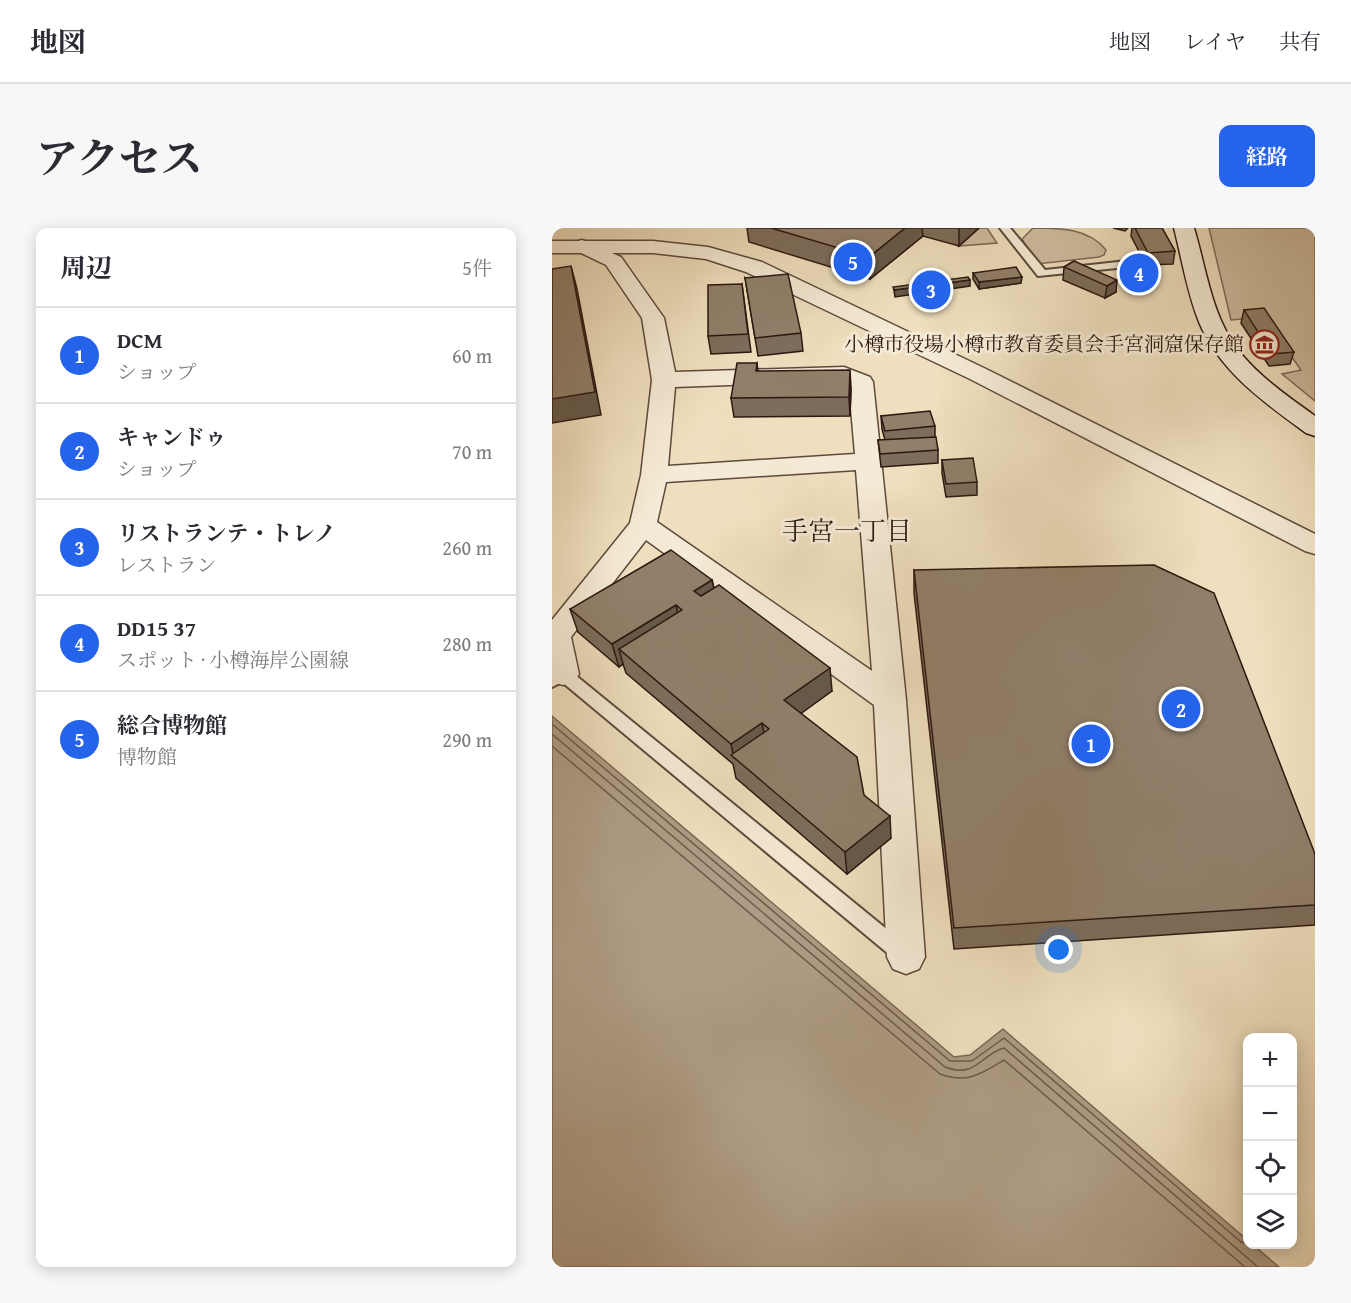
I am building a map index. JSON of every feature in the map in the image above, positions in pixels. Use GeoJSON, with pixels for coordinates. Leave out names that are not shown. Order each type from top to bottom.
{"type":"FeatureCollection","features":[{"type":"Feature","properties":{"kind":"street"},"geometry":{"type":"LineString","coordinates":[[1185,228],[1210,321],[1221,342],[1250,375],[1315,428]]}},
{"type":"Feature","properties":{"kind":"street"},"geometry":{"type":"LineString","coordinates":[[558,677],[556,636],[643,525],[654,475],[664,380],[653,318],[614,261],[582,246]]}},
{"type":"Feature","properties":{"kind":"street"},"geometry":{"type":"LineString","coordinates":[[552,247],[653,247],[708,253],[754,267],[988,380],[1315,545]]}},
{"type":"Feature","properties":{"kind":"street"},"geometry":{"type":"LineString","coordinates":[[664,380],[844,374],[861,382],[890,700],[906,957]]}},
{"type":"Feature","properties":{"kind":"street"},"geometry":{"type":"LineString","coordinates":[[654,475],[868,461]]}},
{"type":"Feature","properties":{"kind":"street"},"geometry":{"type":"LineString","coordinates":[[643,525],[890,700]]}},
{"type":"Feature","properties":{"kind":"lane"},"geometry":{"type":"LineString","coordinates":[[1005,228],[1042,274],[1127,264]]}},
{"type":"Feature","properties":{"kind":"lane"},"geometry":{"type":"LineString","coordinates":[[1011,238],[1025,228]]}},
{"type":"Feature","properties":{"kind":"lane"},"geometry":{"type":"LineString","coordinates":[[558,677],[906,957]]}},
{"type":"Feature","properties":{"kind":"shaded area"},"geometry":{"type":"Polygon","coordinates":[[[979,228],[987,228],[997,243],[959,246],[979,228]]]}},
{"type":"Feature","properties":{"kind":"shaded area"},"geometry":{"type":"Polygon","coordinates":[[[1033,228],[1063,229],[1082,233],[1091,237],[1106,250],[1104,255],[1099,257],[1037,264],[1022,239],[1033,228]]]}},
{"type":"Feature","properties":{"kind":"shaded area"},"geometry":{"type":"Polygon","coordinates":[[[1209,228],[1315,228],[1315,401],[1282,374],[1301,370],[1264,317],[1231,320],[1209,228]]]}},
{"type":"Feature","properties":{"kind":"water"},"geometry":{"type":"Polygon","coordinates":[[[552,716],[954,1057],[970,1055],[1003,1029],[1243,1237],[1243,1249],[1258,1249],[1279,1267],[552,1267],[552,716]]]}},
{"type":"Feature","properties":{"kind":"building"},"geometry":{"type":"Polygon","coordinates":[[[771,228],[905,228],[869,257],[771,228]]]}},
{"type":"Feature","properties":{"kind":"building"},"geometry":{"type":"Polygon","coordinates":[[[1135,228],[1162,228],[1175,251],[1148,253],[1135,228]]]}},
{"type":"Feature","properties":{"kind":"building"},"geometry":{"type":"Polygon","coordinates":[[[1074,261],[1117,280],[1107,286],[1064,267],[1074,261]]]}},
{"type":"Feature","properties":{"kind":"building"},"geometry":{"type":"Polygon","coordinates":[[[571,266],[595,392],[552,399],[552,269],[571,266]]]}},
{"type":"Feature","properties":{"kind":"building"},"geometry":{"type":"Polygon","coordinates":[[[1016,267],[1022,277],[979,282],[973,273],[1016,267]]]}},
{"type":"Feature","properties":{"kind":"building"},"geometry":{"type":"Polygon","coordinates":[[[788,274],[801,333],[755,338],[745,278],[788,274]]]}},
{"type":"Feature","properties":{"kind":"building"},"geometry":{"type":"Polygon","coordinates":[[[968,277],[970,280],[894,290],[893,287],[968,277]]]}},
{"type":"Feature","properties":{"kind":"building"},"geometry":{"type":"Polygon","coordinates":[[[742,284],[748,334],[708,336],[708,285],[742,284]]]}},
{"type":"Feature","properties":{"kind":"building"},"geometry":{"type":"Polygon","coordinates":[[[1264,308],[1294,352],[1272,354],[1244,310],[1264,308]]]}},
{"type":"Feature","properties":{"kind":"building"},"geometry":{"type":"Polygon","coordinates":[[[737,363],[757,363],[756,371],[850,370],[849,397],[731,398],[737,363]]]}},
{"type":"Feature","properties":{"kind":"building"},"geometry":{"type":"Polygon","coordinates":[[[930,411],[935,426],[885,431],[881,416],[930,411]]]}},
{"type":"Feature","properties":{"kind":"building"},"geometry":{"type":"Polygon","coordinates":[[[936,437],[938,450],[880,454],[878,440],[936,437]]]}},
{"type":"Feature","properties":{"kind":"building"},"geometry":{"type":"Polygon","coordinates":[[[973,458],[977,482],[946,484],[942,460],[973,458]]]}},
{"type":"Feature","properties":{"kind":"building"},"geometry":{"type":"Polygon","coordinates":[[[671,550],[712,580],[694,591],[701,596],[719,585],[830,668],[784,700],[857,757],[864,795],[890,816],[845,852],[731,755],[769,729],[762,723],[731,744],[619,649],[682,610],[676,605],[612,644],[570,609],[671,550]]]}},
{"type":"Feature","properties":{"kind":"building"},"geometry":{"type":"Polygon","coordinates":[[[1154,565],[1214,593],[1315,854],[1315,905],[954,928],[914,570],[1154,565]]]}},
{"type":"Feature","properties":{"kind":"place","name":"総合博物館"},"geometry":{"type":"Point","coordinates":[853,262]}},
{"type":"Feature","properties":{"kind":"place","name":"DD15 37"},"geometry":{"type":"Point","coordinates":[1139,273]}},
{"type":"Feature","properties":{"kind":"place","name":"リストランテ・トレノ"},"geometry":{"type":"Point","coordinates":[931,290]}},
{"type":"Feature","properties":{"kind":"place","name":"小樽市役場小樽市教育委員会手宮洞窟保存館"},"geometry":{"type":"Point","coordinates":[1265,344]}},
{"type":"Feature","properties":{"kind":"place","name":"キャンドゥ"},"geometry":{"type":"Point","coordinates":[1181,709]}},
{"type":"Feature","properties":{"kind":"place","name":"DCM"},"geometry":{"type":"Point","coordinates":[1091,744]}},
{"type":"Feature","properties":{"kind":"district","name":"手宮一丁目"},"geometry":{"type":"Point","coordinates":[847,531]}}]}
